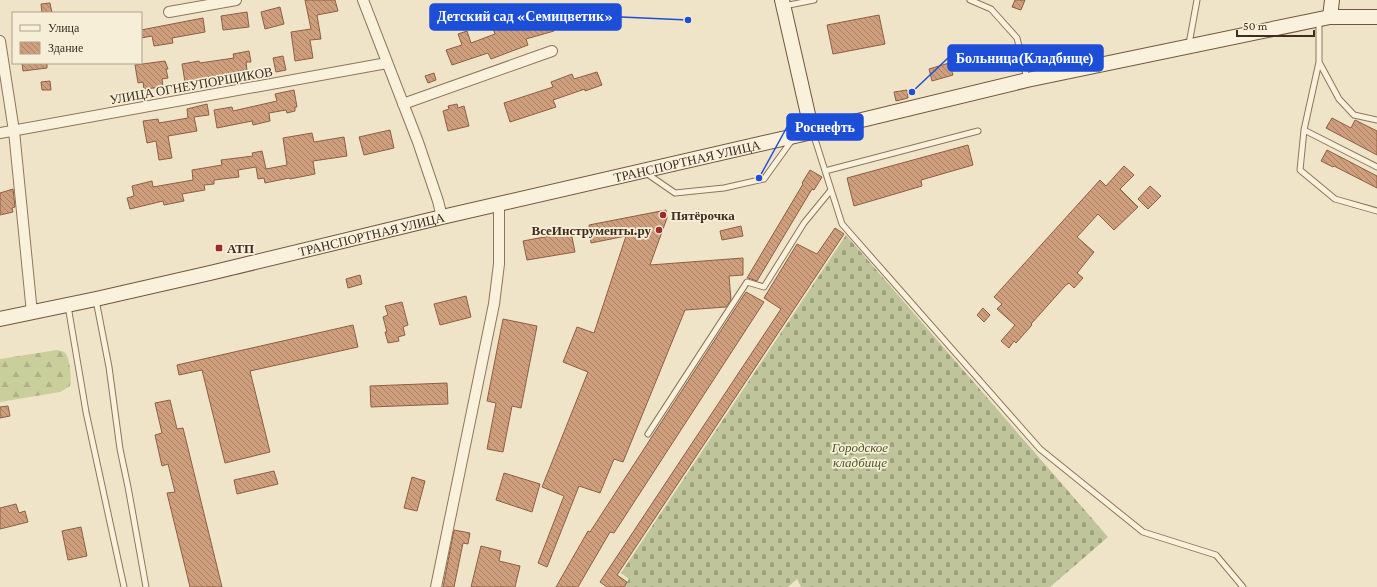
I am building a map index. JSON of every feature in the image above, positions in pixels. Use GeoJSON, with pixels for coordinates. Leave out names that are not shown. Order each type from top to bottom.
{"type":"FeatureCollection","features":[{"type":"Feature","properties":{"kind":"main road"},"geometry":{"type":"LineString","coordinates":[[1325,19],[1332,0]]}},
{"type":"Feature","properties":{"kind":"main road"},"geometry":{"type":"LineString","coordinates":[[783,3],[812,132]]}},
{"type":"Feature","properties":{"kind":"main road","name":"ТРАНСПОРТНАЯ УЛИЦА"},"geometry":{"type":"LineString","coordinates":[[0,319],[96,299],[442,217],[795,136],[1027,80],[1325,19],[1377,17]]}},
{"type":"Feature","properties":{"kind":"street"},"geometry":{"type":"LineString","coordinates":[[169,12],[236,0]]}},
{"type":"Feature","properties":{"kind":"street"},"geometry":{"type":"LineString","coordinates":[[363,0],[418,142],[442,217]]}},
{"type":"Feature","properties":{"kind":"street"},"geometry":{"type":"LineString","coordinates":[[0,41],[14,131],[32,313]]}},
{"type":"Feature","properties":{"kind":"street"},"geometry":{"type":"LineString","coordinates":[[403,104],[552,50]]}},
{"type":"Feature","properties":{"kind":"street","name":"УЛИЦА ОГНЕУПОРЩИКОВ"},"geometry":{"type":"LineString","coordinates":[[0,133],[387,62]]}},
{"type":"Feature","properties":{"kind":"street"},"geometry":{"type":"LineString","coordinates":[[436,587],[494,304],[499,264],[499,204]]}},
{"type":"Feature","properties":{"kind":"lane"},"geometry":{"type":"LineString","coordinates":[[783,3],[814,0]]}},
{"type":"Feature","properties":{"kind":"lane"},"geometry":{"type":"LineString","coordinates":[[970,0],[991,9],[1017,38],[1027,80]]}},
{"type":"Feature","properties":{"kind":"lane"},"geometry":{"type":"LineString","coordinates":[[1189,47],[1197,0]]}},
{"type":"Feature","properties":{"kind":"lane"},"geometry":{"type":"LineString","coordinates":[[1325,19],[1320,62],[1304,130],[1300,170],[1335,199],[1377,211]]}},
{"type":"Feature","properties":{"kind":"lane"},"geometry":{"type":"LineString","coordinates":[[1320,62],[1339,99],[1354,115],[1377,120]]}},
{"type":"Feature","properties":{"kind":"lane"},"geometry":{"type":"LineString","coordinates":[[1304,130],[1377,167]]}},
{"type":"Feature","properties":{"kind":"lane"},"geometry":{"type":"LineString","coordinates":[[825,171],[978,131]]}},
{"type":"Feature","properties":{"kind":"lane"},"geometry":{"type":"LineString","coordinates":[[812,132],[842,224],[1040,449],[1143,532],[1216,555],[1243,587]]}},
{"type":"Feature","properties":{"kind":"lane"},"geometry":{"type":"LineString","coordinates":[[644,171],[675,193],[724,188],[764,179],[795,136]]}},
{"type":"Feature","properties":{"kind":"lane"},"geometry":{"type":"LineString","coordinates":[[648,434],[747,282],[764,287],[804,223],[831,190]]}},
{"type":"Feature","properties":{"kind":"lane"},"geometry":{"type":"LineString","coordinates":[[96,299],[109,367],[120,449],[146,587]]}},
{"type":"Feature","properties":{"kind":"lane"},"geometry":{"type":"LineString","coordinates":[[68,305],[86,412],[124,587]]}},
{"type":"Feature","properties":{"kind":"green space","name":"Городское кладбище"},"geometry":{"type":"Polygon","coordinates":[[[846,235],[1108,537],[1050,587],[801,587],[797,579],[788,587],[624,587],[629,579],[621,573],[846,235]]]}},
{"type":"Feature","properties":{"kind":"green space"},"geometry":{"type":"Polygon","coordinates":[[[57,350],[64,352],[69,361],[71,379],[70,386],[60,392],[0,402],[0,359],[57,350]]]}},
{"type":"Feature","properties":{"kind":"building"},"geometry":{"type":"Polygon","coordinates":[[[305,0],[335,0],[338,11],[317,15],[321,39],[310,40],[313,58],[295,61],[291,32],[311,29],[305,0]]]}},
{"type":"Feature","properties":{"kind":"building"},"geometry":{"type":"Polygon","coordinates":[[[1015,0],[1025,0],[1021,10],[1012,7],[1015,0]]]}},
{"type":"Feature","properties":{"kind":"building"},"geometry":{"type":"Polygon","coordinates":[[[50,3],[52,12],[42,12],[41,4],[50,3]]]}},
{"type":"Feature","properties":{"kind":"building"},"geometry":{"type":"Polygon","coordinates":[[[280,7],[284,24],[265,29],[261,12],[280,7]]]}},
{"type":"Feature","properties":{"kind":"building"},"geometry":{"type":"Polygon","coordinates":[[[549,11],[554,31],[526,39],[528,45],[491,59],[488,53],[452,65],[446,50],[462,45],[458,34],[467,31],[471,43],[495,34],[492,26],[518,17],[519,19],[549,11]]]}},
{"type":"Feature","properties":{"kind":"building"},"geometry":{"type":"Polygon","coordinates":[[[247,12],[249,27],[223,30],[221,16],[247,12]]]}},
{"type":"Feature","properties":{"kind":"building"},"geometry":{"type":"Polygon","coordinates":[[[879,15],[885,44],[833,54],[827,25],[879,15]]]}},
{"type":"Feature","properties":{"kind":"building"},"geometry":{"type":"Polygon","coordinates":[[[203,18],[205,32],[172,38],[173,43],[154,46],[152,36],[142,38],[142,30],[203,18]]]}},
{"type":"Feature","properties":{"kind":"building"},"geometry":{"type":"Polygon","coordinates":[[[249,51],[251,62],[246,62],[247,70],[226,74],[227,78],[218,80],[217,76],[185,82],[182,64],[234,58],[233,54],[249,51]]]}},
{"type":"Feature","properties":{"kind":"building"},"geometry":{"type":"Polygon","coordinates":[[[283,56],[286,70],[276,72],[273,58],[283,56]]]}},
{"type":"Feature","properties":{"kind":"building"},"geometry":{"type":"Polygon","coordinates":[[[165,61],[168,69],[166,69],[168,78],[162,79],[163,87],[144,89],[143,82],[138,83],[135,65],[165,61]]]}},
{"type":"Feature","properties":{"kind":"building"},"geometry":{"type":"Polygon","coordinates":[[[949,63],[953,75],[932,81],[929,69],[949,63]]]}},
{"type":"Feature","properties":{"kind":"building"},"geometry":{"type":"Polygon","coordinates":[[[22,64],[47,64],[47,68],[23,71],[22,64]]]}},
{"type":"Feature","properties":{"kind":"building"},"geometry":{"type":"Polygon","coordinates":[[[597,72],[602,85],[553,100],[556,107],[510,122],[504,103],[553,87],[551,82],[572,74],[574,79],[597,72]]]}},
{"type":"Feature","properties":{"kind":"building"},"geometry":{"type":"Polygon","coordinates":[[[434,73],[436,80],[428,83],[425,76],[434,73]]]}},
{"type":"Feature","properties":{"kind":"building"},"geometry":{"type":"Polygon","coordinates":[[[50,81],[51,90],[42,90],[41,82],[50,81]]]}},
{"type":"Feature","properties":{"kind":"building"},"geometry":{"type":"Polygon","coordinates":[[[294,90],[297,107],[295,107],[295,111],[287,113],[286,110],[269,113],[270,121],[253,125],[252,121],[217,128],[214,110],[232,107],[233,111],[277,101],[275,94],[294,90]]]}},
{"type":"Feature","properties":{"kind":"building"},"geometry":{"type":"Polygon","coordinates":[[[907,90],[908,98],[896,101],[894,92],[907,90]]]}},
{"type":"Feature","properties":{"kind":"building"},"geometry":{"type":"Polygon","coordinates":[[[207,104],[209,115],[194,117],[197,131],[168,136],[172,158],[159,160],[156,141],[147,143],[143,121],[158,119],[159,123],[188,118],[187,109],[207,104]]]}},
{"type":"Feature","properties":{"kind":"building"},"geometry":{"type":"Polygon","coordinates":[[[457,104],[458,108],[464,106],[469,126],[448,131],[443,111],[449,109],[448,106],[457,104]]]}},
{"type":"Feature","properties":{"kind":"building"},"geometry":{"type":"Polygon","coordinates":[[[1332,118],[1351,128],[1355,120],[1377,131],[1377,155],[1326,128],[1332,118]]]}},
{"type":"Feature","properties":{"kind":"building"},"geometry":{"type":"Polygon","coordinates":[[[390,130],[394,148],[364,155],[359,137],[390,130]]]}},
{"type":"Feature","properties":{"kind":"building"},"geometry":{"type":"Polygon","coordinates":[[[312,133],[314,142],[344,137],[347,156],[313,161],[315,174],[265,183],[264,178],[258,179],[256,167],[238,170],[239,177],[214,180],[214,184],[204,185],[205,190],[182,194],[184,201],[164,205],[163,201],[130,209],[127,198],[134,196],[132,186],[152,181],[153,187],[193,180],[192,170],[222,165],[221,160],[253,156],[252,153],[262,151],[266,169],[287,165],[283,138],[312,133]]]}},
{"type":"Feature","properties":{"kind":"building"},"geometry":{"type":"Polygon","coordinates":[[[968,145],[973,165],[921,180],[922,186],[854,206],[847,178],[968,145]]]}},
{"type":"Feature","properties":{"kind":"building"},"geometry":{"type":"Polygon","coordinates":[[[1327,150],[1377,176],[1377,188],[1321,161],[1327,150]]]}},
{"type":"Feature","properties":{"kind":"building"},"geometry":{"type":"Polygon","coordinates":[[[1124,166],[1134,175],[1120,189],[1138,207],[1114,230],[1098,214],[1077,237],[1094,252],[1077,273],[1083,278],[1074,288],[1069,283],[1065,286],[1016,343],[1014,341],[1009,348],[1001,341],[1015,325],[997,309],[1002,304],[994,297],[1100,180],[1106,186],[1124,166]]]}},
{"type":"Feature","properties":{"kind":"building"},"geometry":{"type":"Polygon","coordinates":[[[810,170],[822,177],[814,190],[812,189],[757,281],[747,278],[803,184],[802,183],[810,170]]]}},
{"type":"Feature","properties":{"kind":"building"},"geometry":{"type":"Polygon","coordinates":[[[1150,186],[1161,196],[1148,209],[1138,199],[1150,186]]]}},
{"type":"Feature","properties":{"kind":"building"},"geometry":{"type":"Polygon","coordinates":[[[13,189],[15,207],[12,208],[13,212],[0,215],[0,193],[13,189]]]}},
{"type":"Feature","properties":{"kind":"building"},"geometry":{"type":"Polygon","coordinates":[[[666,210],[667,218],[650,265],[743,258],[743,275],[729,276],[731,300],[726,307],[685,310],[623,462],[614,459],[600,493],[579,486],[547,567],[538,563],[564,496],[542,487],[588,372],[563,362],[577,327],[594,333],[626,236],[591,243],[589,225],[666,210]]]}},
{"type":"Feature","properties":{"kind":"building"},"geometry":{"type":"Polygon","coordinates":[[[741,226],[743,236],[722,240],[720,231],[741,226]]]}},
{"type":"Feature","properties":{"kind":"building"},"geometry":{"type":"Polygon","coordinates":[[[835,228],[844,234],[617,575],[627,582],[624,587],[607,587],[600,582],[781,309],[764,298],[797,244],[817,254],[835,228]]]}},
{"type":"Feature","properties":{"kind":"building"},"geometry":{"type":"Polygon","coordinates":[[[571,232],[575,252],[527,260],[523,241],[571,232]]]}},
{"type":"Feature","properties":{"kind":"building"},"geometry":{"type":"Polygon","coordinates":[[[360,275],[362,284],[348,288],[346,279],[360,275]]]}},
{"type":"Feature","properties":{"kind":"building"},"geometry":{"type":"Polygon","coordinates":[[[746,292],[764,302],[614,533],[610,532],[578,587],[556,587],[588,531],[590,532],[746,292]]]}},
{"type":"Feature","properties":{"kind":"building"},"geometry":{"type":"Polygon","coordinates":[[[466,296],[471,317],[440,325],[434,304],[466,296]]]}},
{"type":"Feature","properties":{"kind":"building"},"geometry":{"type":"Polygon","coordinates":[[[402,302],[408,325],[403,327],[405,335],[398,337],[399,341],[388,343],[383,317],[388,315],[385,306],[402,302]]]}},
{"type":"Feature","properties":{"kind":"building"},"geometry":{"type":"Polygon","coordinates":[[[983,308],[990,315],[984,322],[977,315],[983,308]]]}},
{"type":"Feature","properties":{"kind":"building"},"geometry":{"type":"Polygon","coordinates":[[[503,319],[537,326],[521,408],[512,406],[503,452],[487,449],[496,403],[487,401],[503,319]]]}},
{"type":"Feature","properties":{"kind":"building"},"geometry":{"type":"Polygon","coordinates":[[[353,325],[358,347],[250,371],[270,452],[225,463],[202,370],[179,375],[177,365],[353,325]]]}},
{"type":"Feature","properties":{"kind":"building"},"geometry":{"type":"Polygon","coordinates":[[[447,383],[448,404],[371,407],[370,386],[447,383]]]}},
{"type":"Feature","properties":{"kind":"building"},"geometry":{"type":"Polygon","coordinates":[[[170,400],[177,429],[183,428],[222,587],[190,587],[167,493],[175,492],[168,464],[162,466],[155,435],[162,433],[155,403],[170,400]]]}},
{"type":"Feature","properties":{"kind":"building"},"geometry":{"type":"Polygon","coordinates":[[[8,406],[10,416],[0,418],[0,407],[8,406]]]}},
{"type":"Feature","properties":{"kind":"building"},"geometry":{"type":"Polygon","coordinates":[[[274,471],[278,484],[237,494],[234,480],[274,471]]]}},
{"type":"Feature","properties":{"kind":"building"},"geometry":{"type":"Polygon","coordinates":[[[504,473],[540,484],[532,512],[496,500],[504,473]]]}},
{"type":"Feature","properties":{"kind":"building"},"geometry":{"type":"Polygon","coordinates":[[[412,477],[425,481],[417,511],[404,508],[412,477]]]}},
{"type":"Feature","properties":{"kind":"building"},"geometry":{"type":"Polygon","coordinates":[[[16,504],[19,513],[25,511],[28,522],[0,529],[0,508],[16,504]]]}},
{"type":"Feature","properties":{"kind":"building"},"geometry":{"type":"Polygon","coordinates":[[[81,527],[87,556],[68,560],[62,531],[81,527]]]}},
{"type":"Feature","properties":{"kind":"building"},"geometry":{"type":"Polygon","coordinates":[[[454,530],[470,533],[468,544],[463,543],[454,587],[443,587],[454,530]]]}},
{"type":"Feature","properties":{"kind":"building"},"geometry":{"type":"Polygon","coordinates":[[[481,546],[501,551],[499,561],[520,566],[515,587],[471,587],[481,546]]]}},
{"type":"Feature","properties":{"kind":"place","name":"Детский сад «Семицветик»"},"geometry":{"type":"Point","coordinates":[688,20]}},
{"type":"Feature","properties":{"kind":"place","name":"Больница(Кладбище)"},"geometry":{"type":"Point","coordinates":[912,92]}},
{"type":"Feature","properties":{"kind":"place","name":"Роснефть"},"geometry":{"type":"Point","coordinates":[759,178]}},
{"type":"Feature","properties":{"kind":"place","name":"Пятёрочка"},"geometry":{"type":"Point","coordinates":[663,215]}},
{"type":"Feature","properties":{"kind":"place","name":"ВсеИнструменты.ру"},"geometry":{"type":"Point","coordinates":[659,230]}},
{"type":"Feature","properties":{"kind":"place","name":"АТП"},"geometry":{"type":"Point","coordinates":[219,248]}}]}
